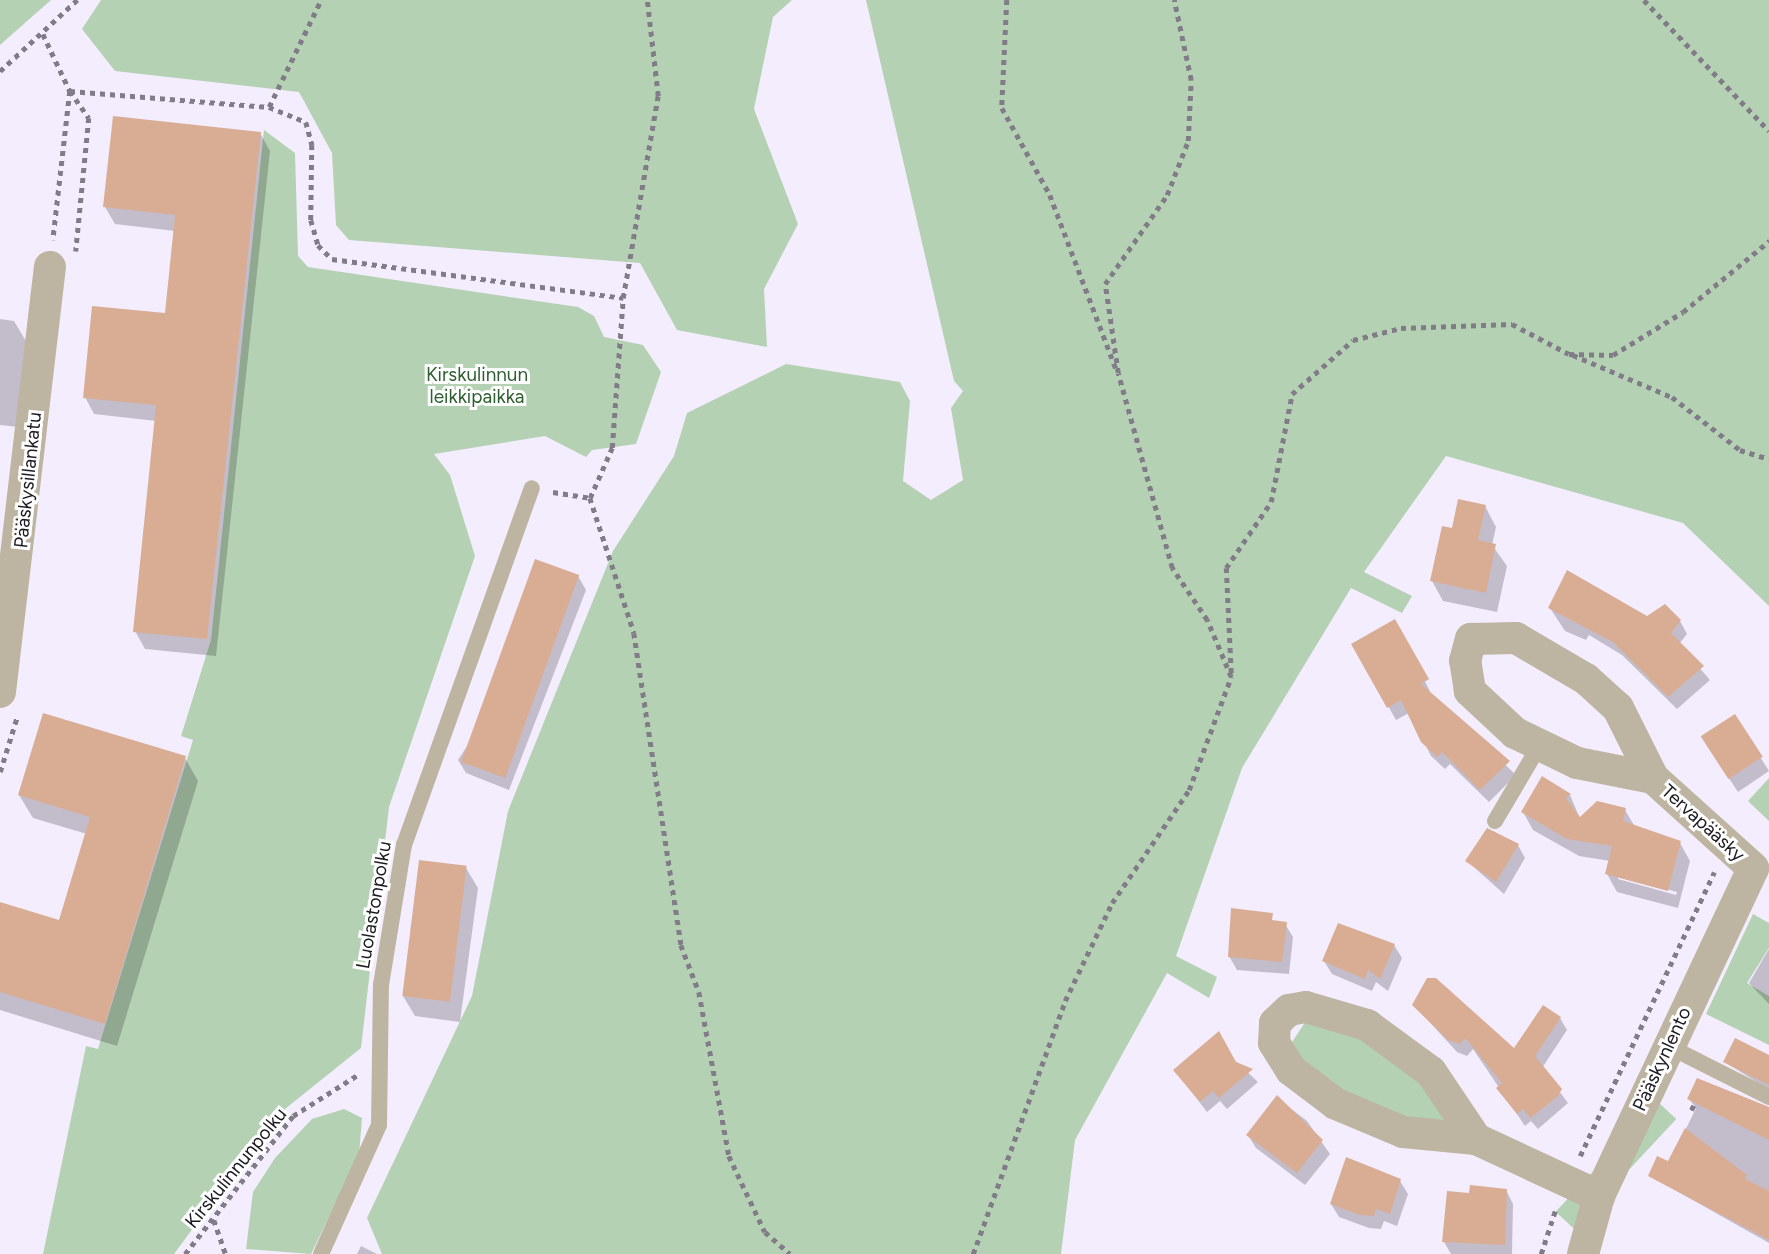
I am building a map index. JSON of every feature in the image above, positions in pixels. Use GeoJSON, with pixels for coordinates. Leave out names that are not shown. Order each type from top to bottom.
{"type":"FeatureCollection","features":[{"type":"Feature","properties":{"kind":"street","name":"Pääskysillankatu"},"geometry":{"type":"LineString","coordinates":[[0,692],[50,267]]}},
{"type":"Feature","properties":{"kind":"street","name":"Tervapääsky"},"geometry":{"type":"LineString","coordinates":[[1653,778],[1577,763],[1538,747],[1470,691],[1465,661],[1471,639],[1516,638],[1586,679],[1618,708],[1653,778],[1728,841],[1753,868]]}},
{"type":"Feature","properties":{"kind":"street","name":"Pääskynlento"},"geometry":{"type":"LineString","coordinates":[[1583,1254],[1599,1196],[1753,868]]}},
{"type":"Feature","properties":{"kind":"street"},"geometry":{"type":"LineString","coordinates":[[1476,1139],[1431,1072],[1393,1040],[1306,1007],[1289,1010],[1275,1023],[1275,1043],[1291,1070],[1336,1104],[1403,1132],[1476,1139],[1599,1196]]}},
{"type":"Feature","properties":{"kind":"lane","name":"Luolastonpolku"},"geometry":{"type":"LineString","coordinates":[[321,1254],[379,1125],[383,1058],[381,985],[404,845],[532,488]]}},
{"type":"Feature","properties":{"kind":"lane"},"geometry":{"type":"LineString","coordinates":[[1494,821],[1538,747]]}},
{"type":"Feature","properties":{"kind":"lane"},"geometry":{"type":"LineString","coordinates":[[1668,1046],[1769,1097]]}},
{"type":"Feature","properties":{"kind":"path"},"geometry":{"type":"LineString","coordinates":[[0,71],[77,0]]}},
{"type":"Feature","properties":{"kind":"path"},"geometry":{"type":"LineString","coordinates":[[269,107],[321,0]]}},
{"type":"Feature","properties":{"kind":"path"},"geometry":{"type":"LineString","coordinates":[[646,0],[658,96],[623,298],[612,448],[590,498],[634,633],[681,945],[699,992],[729,1156],[765,1231],[790,1254]]}},
{"type":"Feature","properties":{"kind":"path"},"geometry":{"type":"LineString","coordinates":[[1007,0],[1002,108],[1050,195],[1118,373],[1172,568],[1207,620],[1231,677]]}},
{"type":"Feature","properties":{"kind":"path"},"geometry":{"type":"LineString","coordinates":[[1118,373],[1105,284],[1167,195],[1188,141],[1191,80],[1174,0]]}},
{"type":"Feature","properties":{"kind":"path"},"geometry":{"type":"LineString","coordinates":[[1644,0],[1769,131]]}},
{"type":"Feature","properties":{"kind":"path"},"geometry":{"type":"LineString","coordinates":[[43,34],[70,91],[50,267]]}},
{"type":"Feature","properties":{"kind":"path"},"geometry":{"type":"LineString","coordinates":[[70,91],[269,107],[306,122],[312,145],[311,220],[318,245],[332,259],[623,298]]}},
{"type":"Feature","properties":{"kind":"path"},"geometry":{"type":"LineString","coordinates":[[1569,354],[1613,355],[1683,312],[1769,241]]}},
{"type":"Feature","properties":{"kind":"path"},"geometry":{"type":"LineString","coordinates":[[973,1254],[1065,1001],[1112,903],[1189,790],[1231,677],[1226,568],[1270,502],[1292,394],[1353,340],[1401,328],[1512,324],[1569,354],[1672,397],[1740,450],[1769,459]]}},
{"type":"Feature","properties":{"kind":"path"},"geometry":{"type":"LineString","coordinates":[[532,488],[590,498]]}},
{"type":"Feature","properties":{"kind":"path"},"geometry":{"type":"LineString","coordinates":[[1541,1254],[1568,1181],[1728,841]]}},
{"type":"Feature","properties":{"kind":"path","name":"Kirskulinnunpolku"},"geometry":{"type":"LineString","coordinates":[[185,1254],[293,1116],[383,1058]]}},
{"type":"Feature","properties":{"kind":"path"},"geometry":{"type":"LineString","coordinates":[[1691,1110],[1695,1103]]}},
{"type":"Feature","properties":{"kind":"path"},"geometry":{"type":"LineString","coordinates":[[214,1219],[226,1254]]}},
{"type":"Feature","properties":{"kind":"green space"},"geometry":{"type":"Polygon","coordinates":[[[0,0],[51,0],[0,45],[0,0]]]}},
{"type":"Feature","properties":{"kind":"green space"},"geometry":{"type":"Polygon","coordinates":[[[101,0],[792,0],[773,17],[754,109],[798,224],[764,289],[767,347],[677,330],[640,263],[349,240],[336,225],[332,153],[299,92],[115,71],[82,29],[101,0]]]}},
{"type":"Feature","properties":{"kind":"green space"},"geometry":{"type":"Polygon","coordinates":[[[866,0],[1769,0],[1769,606],[1683,523],[1446,456],[1364,572],[1412,596],[1402,613],[1351,588],[1242,768],[1176,956],[1217,977],[1209,998],[1167,973],[1075,1140],[1061,1254],[382,1254],[367,1218],[472,996],[508,811],[613,551],[674,456],[687,413],[786,364],[900,382],[910,401],[903,481],[931,500],[963,480],[951,408],[963,391],[954,381],[866,0]]]}},
{"type":"Feature","properties":{"kind":"green space","name":"Kirskulinnun leikkipaikka"},"geometry":{"type":"Polygon","coordinates":[[[264,130],[295,153],[298,256],[308,267],[578,307],[594,316],[604,337],[643,345],[661,372],[636,444],[592,450],[586,457],[545,436],[434,454],[450,475],[475,556],[389,807],[361,1048],[275,1117],[174,1254],[43,1254],[86,1046],[98,1049],[193,740],[181,736],[211,640],[264,130]]]}},
{"type":"Feature","properties":{"kind":"green space"},"geometry":{"type":"Polygon","coordinates":[[[1769,778],[1769,821],[1748,801],[1769,778]]]}},
{"type":"Feature","properties":{"kind":"green space"},"geometry":{"type":"Polygon","coordinates":[[[1753,914],[1769,923],[1769,948],[1747,983],[1769,996],[1769,1045],[1706,1014],[1753,914]]]}},
{"type":"Feature","properties":{"kind":"green space"},"geometry":{"type":"Polygon","coordinates":[[[1306,1021],[1355,1032],[1415,1073],[1445,1120],[1392,1119],[1306,1068],[1292,1042],[1306,1021]]]}},
{"type":"Feature","properties":{"kind":"green space"},"geometry":{"type":"Polygon","coordinates":[[[1658,1102],[1676,1119],[1574,1229],[1556,1212],[1658,1102]]]}},
{"type":"Feature","properties":{"kind":"green space"},"geometry":{"type":"Polygon","coordinates":[[[344,1109],[362,1118],[359,1155],[311,1254],[246,1249],[253,1192],[275,1158],[312,1119],[344,1109]]]}},
{"type":"Feature","properties":{"kind":"building"},"geometry":{"type":"Polygon","coordinates":[[[113,116],[261,132],[207,639],[133,632],[156,405],[83,398],[92,306],[165,313],[175,215],[103,207],[113,116]]]}},
{"type":"Feature","properties":{"kind":"building"},"geometry":{"type":"Polygon","coordinates":[[[1458,499],[1486,505],[1478,540],[1496,544],[1486,593],[1430,581],[1442,526],[1452,528],[1458,499]]]}},
{"type":"Feature","properties":{"kind":"building"},"geometry":{"type":"Polygon","coordinates":[[[535,559],[579,575],[505,778],[461,762],[535,559]]]}},
{"type":"Feature","properties":{"kind":"building"},"geometry":{"type":"Polygon","coordinates":[[[1567,570],[1647,616],[1665,604],[1681,620],[1671,633],[1704,666],[1668,697],[1613,642],[1548,608],[1567,570]]]}},
{"type":"Feature","properties":{"kind":"building"},"geometry":{"type":"Polygon","coordinates":[[[1395,619],[1429,679],[1421,684],[1510,761],[1480,790],[1442,752],[1437,757],[1421,742],[1401,700],[1387,708],[1351,644],[1395,619]]]}},
{"type":"Feature","properties":{"kind":"building"},"geometry":{"type":"Polygon","coordinates":[[[43,713],[186,756],[105,1024],[0,992],[0,902],[59,920],[90,817],[18,795],[43,713]]]}},
{"type":"Feature","properties":{"kind":"building"},"geometry":{"type":"Polygon","coordinates":[[[1735,714],[1763,757],[1728,779],[1701,736],[1735,714]]]}},
{"type":"Feature","properties":{"kind":"building"},"geometry":{"type":"Polygon","coordinates":[[[1542,776],[1571,794],[1566,798],[1580,817],[1597,801],[1626,808],[1623,821],[1681,841],[1668,891],[1605,874],[1612,846],[1567,839],[1521,812],[1542,776]]]}},
{"type":"Feature","properties":{"kind":"building"},"geometry":{"type":"Polygon","coordinates":[[[1487,828],[1519,844],[1496,882],[1465,861],[1487,828]]]}},
{"type":"Feature","properties":{"kind":"building"},"geometry":{"type":"Polygon","coordinates":[[[419,860],[467,866],[450,1002],[402,996],[419,860]]]}},
{"type":"Feature","properties":{"kind":"building"},"geometry":{"type":"Polygon","coordinates":[[[1231,908],[1273,913],[1272,920],[1287,922],[1282,962],[1228,957],[1231,908]]]}},
{"type":"Feature","properties":{"kind":"building"},"geometry":{"type":"Polygon","coordinates":[[[1338,923],[1395,944],[1380,979],[1368,970],[1365,979],[1322,961],[1338,923]]]}},
{"type":"Feature","properties":{"kind":"building"},"geometry":{"type":"Polygon","coordinates":[[[1427,978],[1436,978],[1514,1048],[1543,1005],[1561,1017],[1535,1056],[1562,1089],[1558,1096],[1530,1118],[1523,1109],[1517,1114],[1496,1088],[1502,1083],[1465,1038],[1460,1044],[1448,1040],[1412,1005],[1427,978]]]}},
{"type":"Feature","properties":{"kind":"building"},"geometry":{"type":"Polygon","coordinates":[[[1219,1031],[1236,1062],[1253,1069],[1219,1098],[1213,1091],[1200,1102],[1173,1070],[1219,1031]]]}},
{"type":"Feature","properties":{"kind":"building"},"geometry":{"type":"Polygon","coordinates":[[[1735,1038],[1769,1055],[1769,1085],[1723,1062],[1735,1038]]]}},
{"type":"Feature","properties":{"kind":"building"},"geometry":{"type":"Polygon","coordinates":[[[1697,1078],[1769,1107],[1769,1140],[1687,1099],[1697,1078]]]}},
{"type":"Feature","properties":{"kind":"building"},"geometry":{"type":"Polygon","coordinates":[[[1277,1095],[1323,1140],[1297,1173],[1246,1135],[1277,1095]]]}},
{"type":"Feature","properties":{"kind":"building"},"geometry":{"type":"Polygon","coordinates":[[[1685,1128],[1747,1175],[1745,1179],[1769,1191],[1769,1240],[1648,1176],[1657,1156],[1668,1161],[1685,1128]]]}},
{"type":"Feature","properties":{"kind":"building"},"geometry":{"type":"Polygon","coordinates":[[[1346,1157],[1401,1179],[1390,1214],[1376,1209],[1374,1216],[1360,1215],[1330,1204],[1346,1157]]]}},
{"type":"Feature","properties":{"kind":"building"},"geometry":{"type":"Polygon","coordinates":[[[1470,1185],[1507,1189],[1505,1245],[1442,1242],[1447,1191],[1469,1193],[1470,1185]]]}}]}
